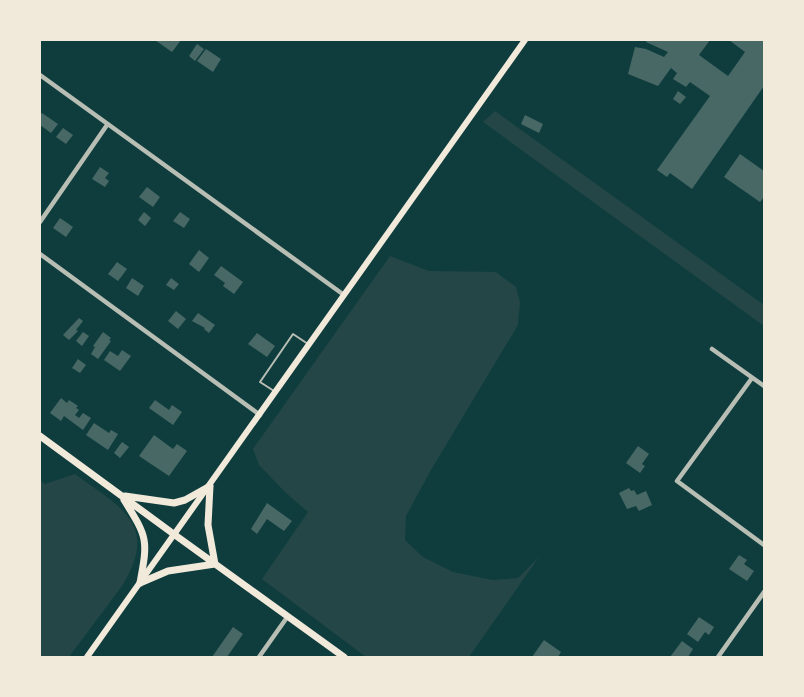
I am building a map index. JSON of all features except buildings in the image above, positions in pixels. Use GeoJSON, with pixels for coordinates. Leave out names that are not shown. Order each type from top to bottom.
{"type":"FeatureCollection","features":[{"type":"Feature","properties":{"kind":"main road"},"geometry":{"type":"LineString","coordinates":[[87,657],[525,40]]}},
{"type":"Feature","properties":{"kind":"main road"},"geometry":{"type":"LineString","coordinates":[[40,436],[344,657]]}},
{"type":"Feature","properties":{"kind":"main road"},"geometry":{"type":"LineString","coordinates":[[122,496],[174,503],[185,500],[210,486]]}},
{"type":"Feature","properties":{"kind":"main road"},"geometry":{"type":"LineString","coordinates":[[210,486],[208,526],[215,564]]}},
{"type":"Feature","properties":{"kind":"main road"},"geometry":{"type":"LineString","coordinates":[[122,496],[144,534],[146,553],[140,583]]}},
{"type":"Feature","properties":{"kind":"main road"},"geometry":{"type":"LineString","coordinates":[[140,583],[168,571],[215,564]]}},
{"type":"Feature","properties":{"kind":"street"},"geometry":{"type":"LineString","coordinates":[[40,75],[344,295]]}},
{"type":"Feature","properties":{"kind":"street"},"geometry":{"type":"LineString","coordinates":[[40,222],[107,125]]}},
{"type":"Feature","properties":{"kind":"street"},"geometry":{"type":"LineString","coordinates":[[40,254],[260,415]]}},
{"type":"Feature","properties":{"kind":"street"},"geometry":{"type":"LineString","coordinates":[[712,349],[764,386]]}},
{"type":"Feature","properties":{"kind":"street"},"geometry":{"type":"LineString","coordinates":[[752,378],[677,481],[764,544]]}},
{"type":"Feature","properties":{"kind":"street"},"geometry":{"type":"LineString","coordinates":[[718,657],[764,592]]}},
{"type":"Feature","properties":{"kind":"street"},"geometry":{"type":"LineString","coordinates":[[259,657],[288,616]]}},
{"type":"Feature","properties":{"kind":"lane"},"geometry":{"type":"LineString","coordinates":[[276,393],[260,382],[293,334],[310,345]]}},
{"type":"Feature","properties":{"kind":"shaded area"},"geometry":{"type":"Polygon","coordinates":[[[495,111],[764,305],[764,326],[483,122],[495,111]]]}},
{"type":"Feature","properties":{"kind":"shaded area"},"geometry":{"type":"Polygon","coordinates":[[[390,256],[429,271],[496,272],[516,287],[520,302],[518,325],[431,470],[406,516],[405,540],[423,557],[453,572],[493,580],[518,578],[539,557],[469,657],[366,657],[262,579],[308,512],[259,465],[253,449],[390,256]]]}},
{"type":"Feature","properties":{"kind":"shaded area"},"geometry":{"type":"Polygon","coordinates":[[[75,474],[120,508],[130,520],[136,532],[137,547],[133,565],[122,586],[69,657],[40,657],[40,480],[45,484],[75,474]]]}}]}
